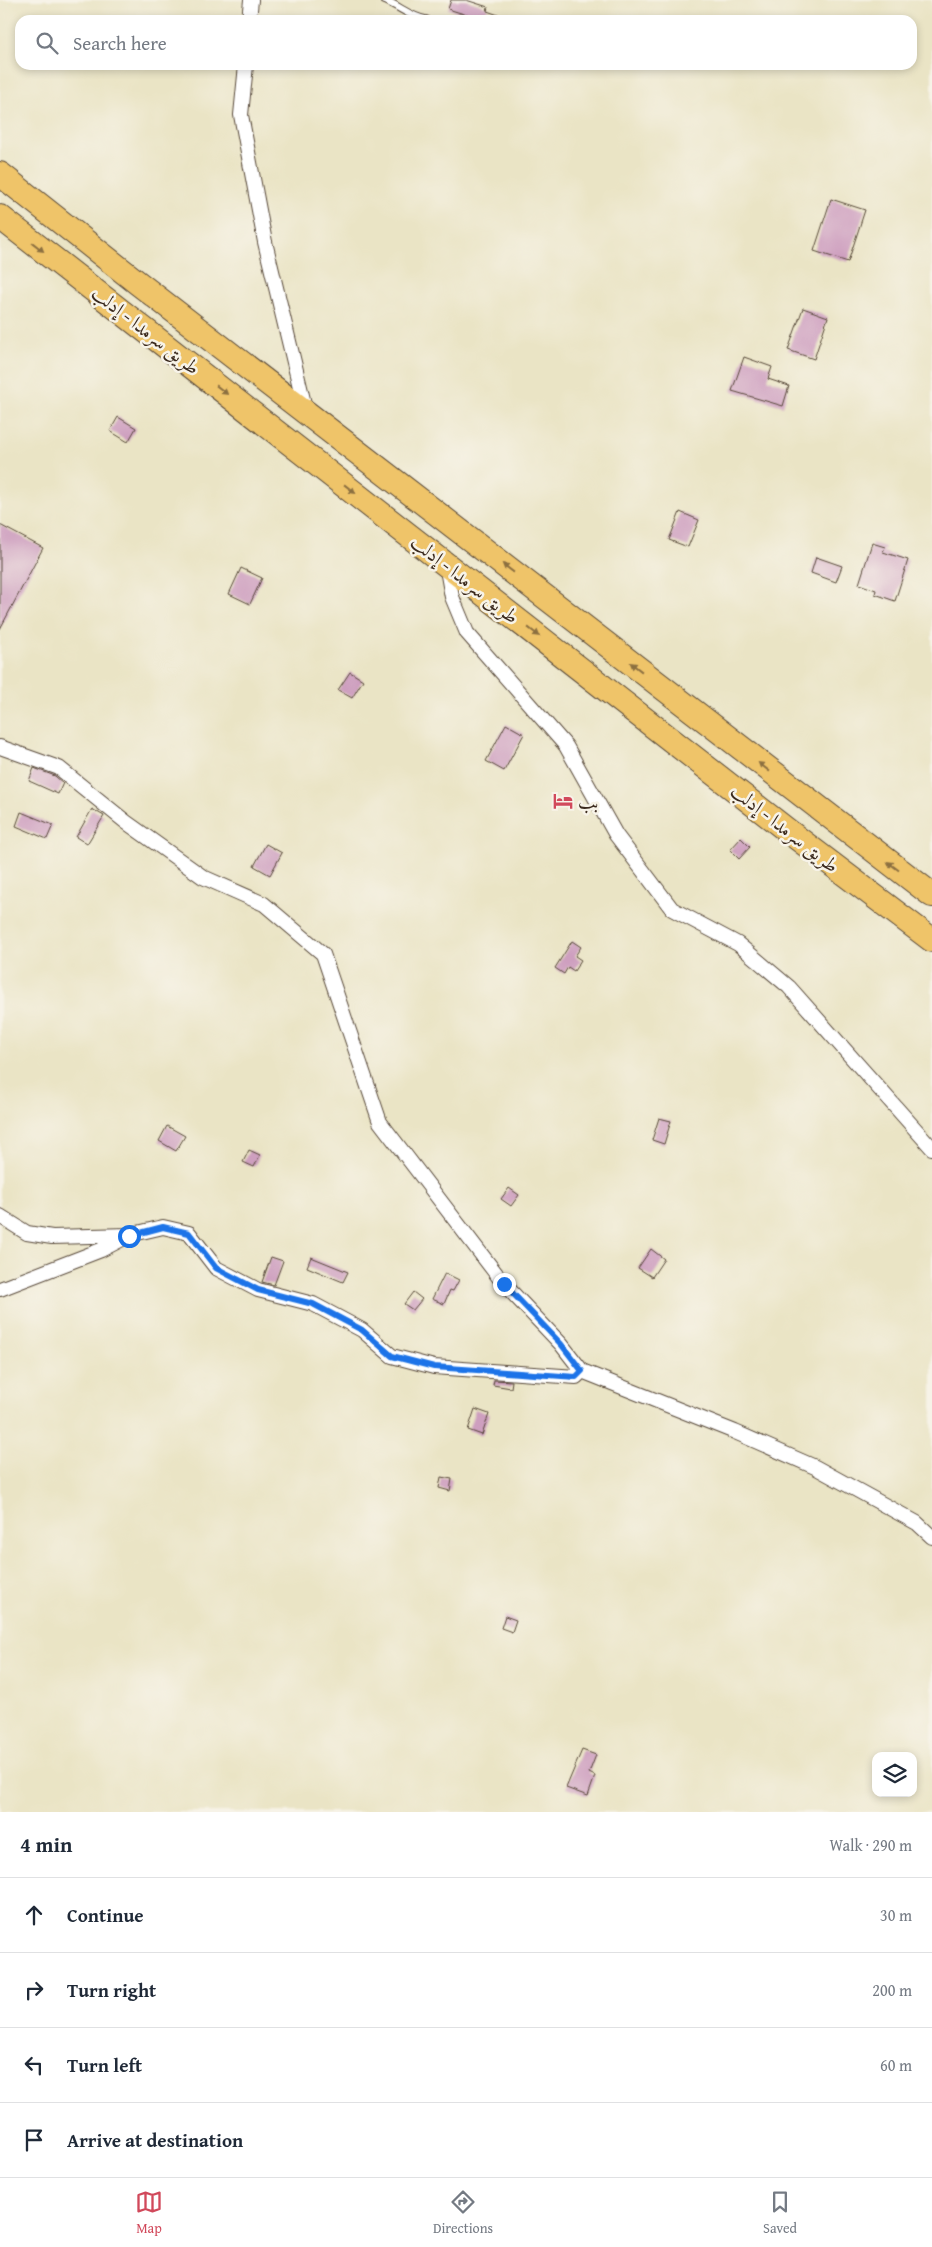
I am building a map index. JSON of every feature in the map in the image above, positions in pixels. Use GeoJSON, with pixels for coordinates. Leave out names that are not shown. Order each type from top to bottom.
{"type":"FeatureCollection","features":[{"type":"Feature","properties":{"kind":"highway","name":"طريق سرمدا - إدلب"},"geometry":{"type":"LineString","coordinates":[[0,174],[138,283],[932,895]]}},
{"type":"Feature","properties":{"kind":"highway","name":"طريق سرمدا - إدلب"},"geometry":{"type":"LineString","coordinates":[[0,217],[788,831],[932,940]]}},
{"type":"Feature","properties":{"kind":"highway"},"geometry":{"type":"LineString","coordinates":[[118,309],[138,283]]}},
{"type":"Feature","properties":{"kind":"highway"},"geometry":{"type":"LineString","coordinates":[[788,831],[808,801]]}},
{"type":"Feature","properties":{"kind":"street"},"geometry":{"type":"LineString","coordinates":[[250,15],[251,0]]}},
{"type":"Feature","properties":{"kind":"street"},"geometry":{"type":"LineString","coordinates":[[246,70],[241,115],[265,242],[306,412]]}},
{"type":"Feature","properties":{"kind":"street"},"geometry":{"type":"LineString","coordinates":[[446,564],[452,597],[467,633],[566,746],[616,835],[672,909],[738,944],[790,987],[932,1148]]}},
{"type":"Feature","properties":{"kind":"street"},"geometry":{"type":"LineString","coordinates":[[0,747],[59,768],[126,822],[203,877],[264,904],[322,954],[380,1122],[504,1284],[561,1344],[582,1371],[735,1432],[815,1467],[917,1523],[932,1537]]}},
{"type":"Feature","properties":{"kind":"street"},"geometry":{"type":"LineString","coordinates":[[0,1216],[26,1233],[52,1237],[129,1236]]}},
{"type":"Feature","properties":{"kind":"street"},"geometry":{"type":"LineString","coordinates":[[0,1289],[101,1250],[129,1236],[163,1227],[189,1233],[216,1268],[258,1290],[313,1304],[362,1330],[392,1356],[434,1367],[576,1377],[582,1371]]}},
{"type":"Feature","properties":{"kind":"lane"},"geometry":{"type":"LineString","coordinates":[[384,0],[393,3],[411,15]]}},
{"type":"Feature","properties":{"kind":"building"},"geometry":{"type":"Polygon","coordinates":[[[451,0],[466,0],[488,7],[487,11],[498,15],[467,15],[448,9],[451,0]]]}},
{"type":"Feature","properties":{"kind":"building"},"geometry":{"type":"Polygon","coordinates":[[[831,199],[865,210],[848,262],[814,251],[831,199]]]}},
{"type":"Feature","properties":{"kind":"building"},"geometry":{"type":"Polygon","coordinates":[[[803,308],[828,317],[814,359],[788,350],[803,308]]]}},
{"type":"Feature","properties":{"kind":"building"},"geometry":{"type":"Polygon","coordinates":[[[744,357],[772,367],[768,379],[789,386],[783,406],[732,391],[744,357]]]}},
{"type":"Feature","properties":{"kind":"building"},"geometry":{"type":"Polygon","coordinates":[[[118,417],[136,428],[128,442],[110,431],[118,417]]]}},
{"type":"Feature","properties":{"kind":"building"},"geometry":{"type":"Polygon","coordinates":[[[680,512],[699,520],[688,547],[669,540],[680,512]]]}},
{"type":"Feature","properties":{"kind":"building"},"geometry":{"type":"Polygon","coordinates":[[[0,525],[43,548],[0,629],[0,525]]]}},
{"type":"Feature","properties":{"kind":"building"},"geometry":{"type":"Polygon","coordinates":[[[872,543],[885,547],[883,552],[908,560],[895,601],[875,594],[876,590],[859,584],[872,543]]]}},
{"type":"Feature","properties":{"kind":"building"},"geometry":{"type":"Polygon","coordinates":[[[816,557],[842,566],[836,582],[811,573],[816,557]]]}},
{"type":"Feature","properties":{"kind":"building"},"geometry":{"type":"Polygon","coordinates":[[[241,568],[262,578],[250,604],[229,594],[241,568]]]}},
{"type":"Feature","properties":{"kind":"building"},"geometry":{"type":"Polygon","coordinates":[[[350,672],[363,680],[352,698],[338,690],[350,672]]]}},
{"type":"Feature","properties":{"kind":"building"},"geometry":{"type":"Polygon","coordinates":[[[506,724],[524,734],[504,771],[486,761],[506,724]]]}},
{"type":"Feature","properties":{"kind":"building"},"geometry":{"type":"Polygon","coordinates":[[[34,768],[55,776],[63,783],[58,794],[29,781],[34,768]]]}},
{"type":"Feature","properties":{"kind":"building"},"geometry":{"type":"Polygon","coordinates":[[[92,809],[104,816],[87,844],[76,837],[92,809]]]}},
{"type":"Feature","properties":{"kind":"building"},"geometry":{"type":"Polygon","coordinates":[[[21,812],[53,825],[47,839],[16,826],[21,812]]]}},
{"type":"Feature","properties":{"kind":"building"},"geometry":{"type":"Polygon","coordinates":[[[741,838],[750,847],[739,859],[730,850],[741,838]]]}},
{"type":"Feature","properties":{"kind":"building"},"geometry":{"type":"Polygon","coordinates":[[[266,844],[282,853],[270,875],[254,866],[266,844]]]}},
{"type":"Feature","properties":{"kind":"building"},"geometry":{"type":"Polygon","coordinates":[[[572,941],[581,947],[575,956],[581,960],[574,971],[568,967],[564,974],[555,968],[572,941]]]}},
{"type":"Feature","properties":{"kind":"building"},"geometry":{"type":"Polygon","coordinates":[[[659,1118],[671,1121],[664,1144],[652,1140],[659,1118]]]}},
{"type":"Feature","properties":{"kind":"building"},"geometry":{"type":"Polygon","coordinates":[[[167,1126],[185,1136],[176,1151],[159,1141],[167,1126]]]}},
{"type":"Feature","properties":{"kind":"building"},"geometry":{"type":"Polygon","coordinates":[[[249,1150],[260,1155],[254,1167],[243,1162],[249,1150]]]}},
{"type":"Feature","properties":{"kind":"building"},"geometry":{"type":"Polygon","coordinates":[[[509,1188],[519,1195],[511,1206],[501,1199],[509,1188]]]}},
{"type":"Feature","properties":{"kind":"building"},"geometry":{"type":"Polygon","coordinates":[[[651,1249],[664,1259],[652,1277],[638,1268],[651,1249]]]}},
{"type":"Feature","properties":{"kind":"building"},"geometry":{"type":"Polygon","coordinates":[[[271,1257],[283,1261],[274,1285],[262,1282],[271,1257]]]}},
{"type":"Feature","properties":{"kind":"building"},"geometry":{"type":"Polygon","coordinates":[[[311,1257],[348,1272],[343,1282],[307,1267],[311,1257]]]}},
{"type":"Feature","properties":{"kind":"building"},"geometry":{"type":"Polygon","coordinates":[[[445,1273],[459,1280],[453,1291],[450,1290],[444,1304],[432,1299],[445,1273]]]}},
{"type":"Feature","properties":{"kind":"building"},"geometry":{"type":"Polygon","coordinates":[[[413,1292],[422,1299],[413,1310],[404,1304],[413,1292]]]}},
{"type":"Feature","properties":{"kind":"building"},"geometry":{"type":"Polygon","coordinates":[[[494,1380],[512,1381],[511,1388],[493,1385],[494,1380]]]}},
{"type":"Feature","properties":{"kind":"building"},"geometry":{"type":"Polygon","coordinates":[[[475,1409],[489,1414],[482,1435],[468,1430],[475,1409]]]}},
{"type":"Feature","properties":{"kind":"building"},"geometry":{"type":"Polygon","coordinates":[[[441,1477],[452,1479],[450,1491],[439,1488],[441,1477]]]}},
{"type":"Feature","properties":{"kind":"building"},"geometry":{"type":"Polygon","coordinates":[[[505,1616],[516,1620],[512,1632],[501,1628],[505,1616]]]}},
{"type":"Feature","properties":{"kind":"building"},"geometry":{"type":"Polygon","coordinates":[[[582,1750],[596,1755],[589,1773],[595,1776],[588,1796],[566,1788],[582,1750]]]}},
{"type":"Feature","properties":{"kind":"place","name":"بب"},"geometry":{"type":"Point","coordinates":[563,801]}},
{"type":"Feature","properties":{"kind":"route"},"geometry":{"type":"LineString","coordinates":[[129,1236],[163,1227],[189,1233],[216,1268],[258,1290],[313,1304],[362,1330],[392,1356],[434,1367],[576,1377],[582,1371],[561,1344],[504,1284]]}}]}
